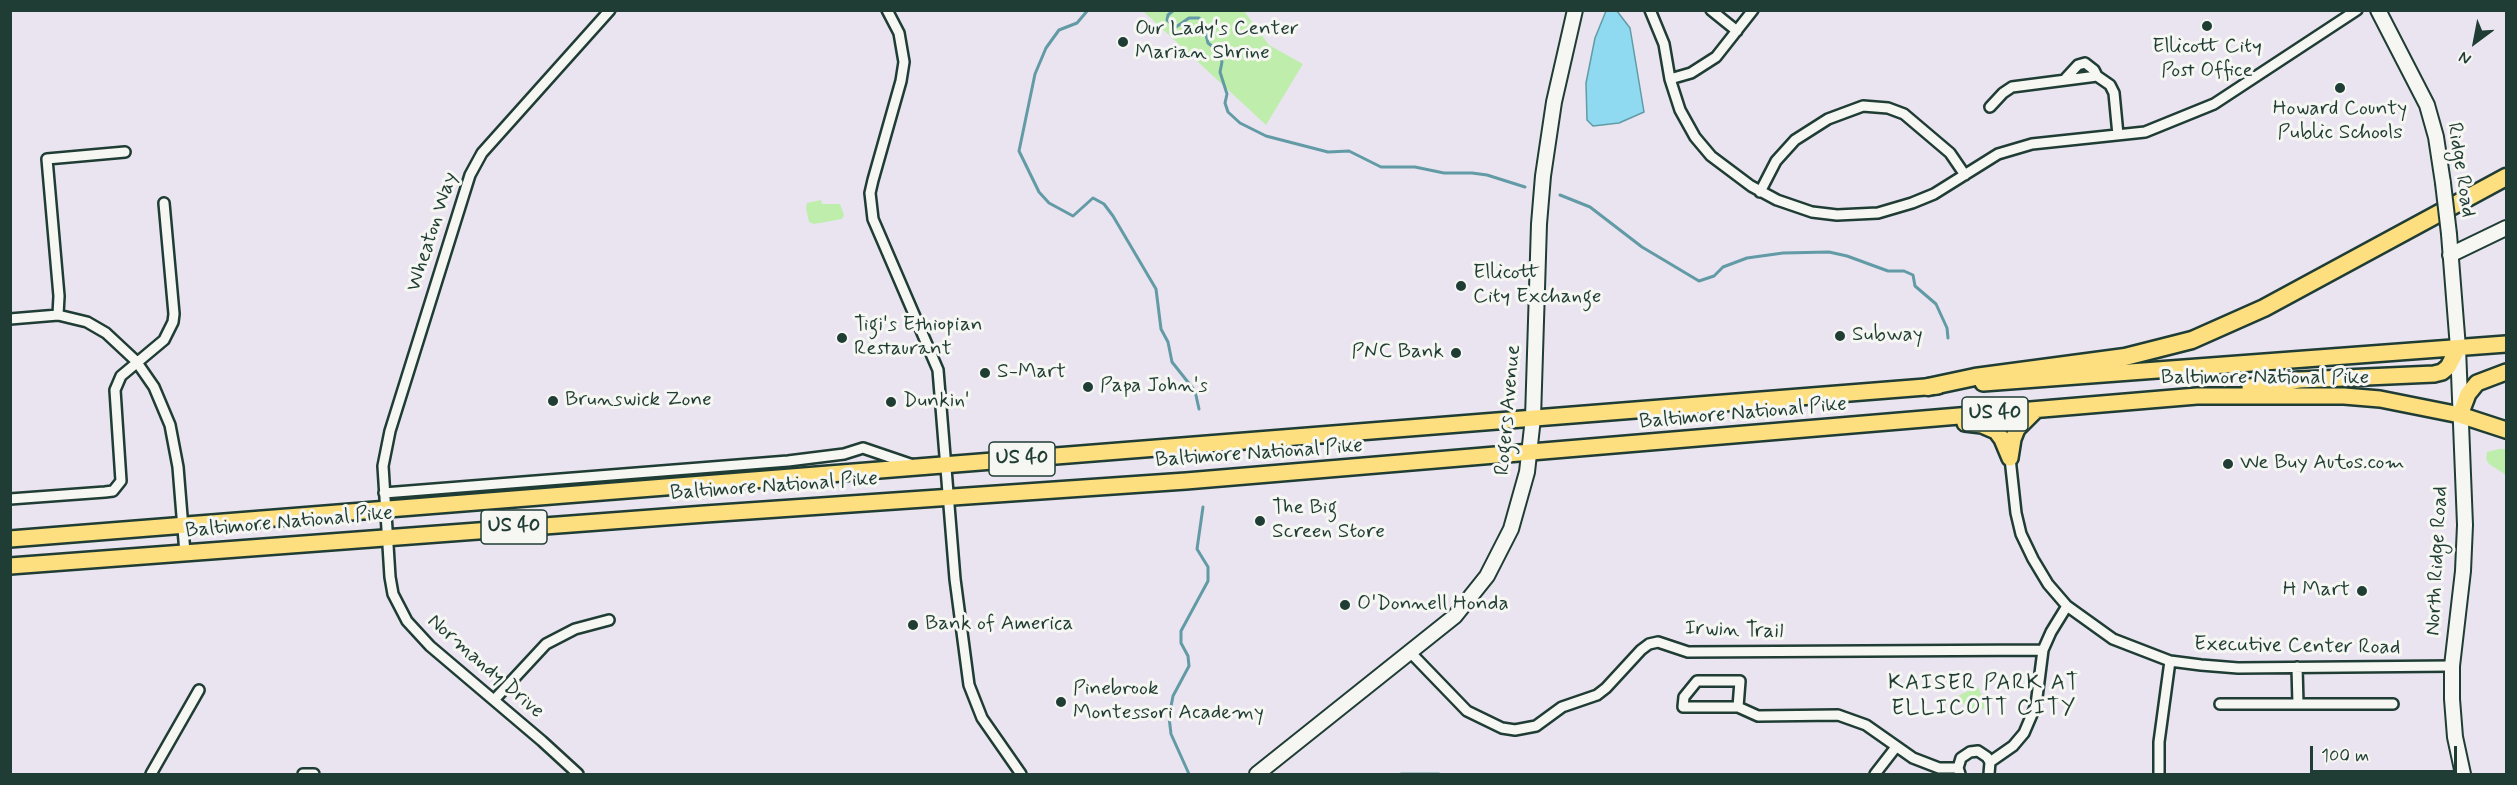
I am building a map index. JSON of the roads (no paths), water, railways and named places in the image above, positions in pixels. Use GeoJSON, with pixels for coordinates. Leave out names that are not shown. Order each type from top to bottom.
{"type":"FeatureCollection","features":[{"type":"Feature","properties":{"kind":"highway"},"geometry":{"type":"LineString","coordinates":[[1928,387],[1975,377],[2125,357],[2192,340],[2264,308],[2506,177]]}},
{"type":"Feature","properties":{"kind":"main road","name":"Rogers Avenue"},"geometry":{"type":"LineString","coordinates":[[1257,774],[1455,616],[1499,557],[1518,512],[1530,453],[1533,418],[1539,224],[1543,176],[1554,102],[1575,10]]}},
{"type":"Feature","properties":{"kind":"main road","name":"Ridge Road"},"geometry":{"type":"LineString","coordinates":[[2378,10],[2427,105],[2436,137],[2449,234],[2458,348]]}},
{"type":"Feature","properties":{"kind":"main road"},"geometry":{"type":"LineString","coordinates":[[2450,255],[2506,228]]}},
{"type":"Feature","properties":{"kind":"main road","name":"Baltimore National Pike"},"geometry":{"type":"LineString","coordinates":[[10,539],[916,466],[2506,344]]}},
{"type":"Feature","properties":{"kind":"main road"},"geometry":{"type":"LineString","coordinates":[[2197,396],[2299,380],[2434,374],[2448,367],[2458,348]]}},
{"type":"Feature","properties":{"kind":"main road","name":"North Ridge Road"},"geometry":{"type":"LineString","coordinates":[[2458,348],[2465,525],[2463,571],[2452,666],[2452,718],[2463,774]]}},
{"type":"Feature","properties":{"kind":"main road"},"geometry":{"type":"LineString","coordinates":[[2460,415],[2468,394],[2477,383],[2506,372]]}},
{"type":"Feature","properties":{"kind":"main road","name":"Baltimore National Pike"},"geometry":{"type":"LineString","coordinates":[[10,566],[949,496],[1186,482],[2197,396],[2344,396],[2380,399],[2460,415],[2506,430]]}},
{"type":"Feature","properties":{"kind":"main road"},"geometry":{"type":"LineString","coordinates":[[2010,458],[2017,429],[2036,410]]}},
{"type":"Feature","properties":{"kind":"main road"},"geometry":{"type":"LineString","coordinates":[[1935,419],[1989,427],[2002,439],[2010,458]]}},
{"type":"Feature","properties":{"kind":"street","name":"Wheaton Way"},"geometry":{"type":"LineString","coordinates":[[385,510],[383,466],[390,431],[470,175],[482,153],[610,10]]}},
{"type":"Feature","properties":{"kind":"street"},"geometry":{"type":"LineString","coordinates":[[887,10],[899,33],[904,62],[901,81],[873,180],[870,206],[878,234],[938,370],[955,579],[969,685],[981,718],[1021,774]]}},
{"type":"Feature","properties":{"kind":"street"},"geometry":{"type":"LineString","coordinates":[[1650,10],[1664,44],[1680,110],[1695,137],[1711,156],[1760,192],[1793,207],[1812,212],[1863,215],[1886,212],[1934,194],[1998,154],[2032,144],[2145,132],[2214,104],[2357,10]]}},
{"type":"Feature","properties":{"kind":"street"},"geometry":{"type":"LineString","coordinates":[[1711,10],[1737,31]]}},
{"type":"Feature","properties":{"kind":"street"},"geometry":{"type":"LineString","coordinates":[[1671,79],[1703,66],[1716,57],[1753,10]]}},
{"type":"Feature","properties":{"kind":"street"},"geometry":{"type":"LineString","coordinates":[[1990,106],[2012,87],[2066,78],[2097,76],[2110,85],[2114,93],[2118,135]]}},
{"type":"Feature","properties":{"kind":"street"},"geometry":{"type":"LineString","coordinates":[[1760,192],[1776,161],[1795,140],[1828,118],[1863,106],[1888,108],[1904,114],[1950,153],[1965,175]]}},
{"type":"Feature","properties":{"kind":"street"},"geometry":{"type":"LineString","coordinates":[[58,315],[59,296],[47,159],[125,152]]}},
{"type":"Feature","properties":{"kind":"street"},"geometry":{"type":"LineString","coordinates":[[10,500],[105,492],[118,487],[122,476],[115,390],[121,376],[164,339],[173,322],[164,203]]}},
{"type":"Feature","properties":{"kind":"street"},"geometry":{"type":"LineString","coordinates":[[10,319],[58,315],[87,322],[106,333],[136,361],[154,387],[170,425],[178,468],[185,553]]}},
{"type":"Feature","properties":{"kind":"street"},"geometry":{"type":"LineString","coordinates":[[384,493],[788,461],[844,454],[863,448],[916,466]]}},
{"type":"Feature","properties":{"kind":"street","name":"Executive Center Road"},"geometry":{"type":"LineString","coordinates":[[2010,458],[2013,495],[2021,534],[2048,584],[2067,606],[2114,639],[2170,661],[2238,668],[2452,666]]}},
{"type":"Feature","properties":{"kind":"street","name":"Normandy Drive"},"geometry":{"type":"LineString","coordinates":[[385,510],[393,594],[407,621],[430,646],[578,774]]}},
{"type":"Feature","properties":{"kind":"street"},"geometry":{"type":"LineString","coordinates":[[1990,762],[2013,746],[2027,726],[2036,705],[2043,650],[2067,606]]}},
{"type":"Feature","properties":{"kind":"street"},"geometry":{"type":"LineString","coordinates":[[494,700],[546,644],[575,629],[609,620]]}},
{"type":"Feature","properties":{"kind":"street","name":"Irwin Trail"},"geometry":{"type":"LineString","coordinates":[[1410,652],[1467,711],[1503,728],[1515,730],[1536,726],[1562,707],[1597,695],[1641,650],[1649,644],[1658,642],[1688,652],[2043,650]]}},
{"type":"Feature","properties":{"kind":"street"},"geometry":{"type":"LineString","coordinates":[[2159,774],[2159,742],[2170,661]]}},
{"type":"Feature","properties":{"kind":"street"},"geometry":{"type":"LineString","coordinates":[[2297,667],[2298,704]]}},
{"type":"Feature","properties":{"kind":"street"},"geometry":{"type":"LineString","coordinates":[[1738,707],[1740,681],[1697,681],[1684,697],[1683,707],[1738,707],[1758,716],[1838,715],[1866,725],[1896,747],[1926,764],[1939,768],[1959,771],[1961,758],[1970,752],[1983,753],[1990,762],[1989,774]]}},
{"type":"Feature","properties":{"kind":"street"},"geometry":{"type":"LineString","coordinates":[[152,774],[199,690]]}},
{"type":"Feature","properties":{"kind":"street"},"geometry":{"type":"LineString","coordinates":[[2220,704],[2393,704]]}},
{"type":"Feature","properties":{"kind":"street"},"geometry":{"type":"LineString","coordinates":[[1875,774],[1896,747]]}},
{"type":"Feature","properties":{"kind":"street"},"geometry":{"type":"LineString","coordinates":[[303,774],[314,774]]}},
{"type":"Feature","properties":{"kind":"water"},"geometry":{"type":"Polygon","coordinates":[[[1606,11],[1617,11],[1630,28],[1644,112],[1619,123],[1593,126],[1587,120],[1586,83],[1595,38],[1606,11]]]}},
{"type":"Feature","properties":{"kind":"waterway"},"geometry":{"type":"LineString","coordinates":[[1088,10],[1077,23],[1059,30],[1046,48],[1035,74],[1019,151],[1039,192],[1049,203],[1073,216],[1093,198],[1104,204],[1113,216],[1156,289],[1161,329],[1168,342],[1172,362],[1195,391],[1199,409]]}},
{"type":"Feature","properties":{"kind":"waterway"},"geometry":{"type":"LineString","coordinates":[[1174,10],[1168,15],[1167,20],[1176,27],[1189,18],[1199,18],[1203,23],[1208,43],[1217,50],[1222,62],[1220,72],[1227,94],[1225,103],[1228,112],[1240,123],[1266,136],[1328,152],[1349,151],[1381,167],[1415,167],[1444,173],[1487,175],[1525,187]]}},
{"type":"Feature","properties":{"kind":"waterway"},"geometry":{"type":"LineString","coordinates":[[1560,195],[1590,207],[1642,247],[1699,281],[1714,276],[1723,267],[1747,258],[1783,253],[1829,252],[1888,271],[1904,271],[1913,275],[1915,286],[1936,304],[1947,328],[1948,338]]}},
{"type":"Feature","properties":{"kind":"waterway"},"geometry":{"type":"LineString","coordinates":[[1189,774],[1171,734],[1169,717],[1173,696],[1189,666],[1188,656],[1181,643],[1181,631],[1208,581],[1208,567],[1197,549],[1203,507]]}},
{"type":"Feature","properties":{"kind":"waterway"},"geometry":{"type":"LineString","coordinates":[[1401,774],[1439,774]]}},
{"type":"Feature","properties":{"kind":"place","name":"Ellicott City Post Office"},"geometry":{"type":"Point","coordinates":[2207,26]}},
{"type":"Feature","properties":{"kind":"place","name":"Our Lady's Center Marian Shrine"},"geometry":{"type":"Point","coordinates":[1123,42]}},
{"type":"Feature","properties":{"kind":"place","name":"Howard County Public Schools"},"geometry":{"type":"Point","coordinates":[2340,88]}},
{"type":"Feature","properties":{"kind":"place","name":"Ellicott City Exchange"},"geometry":{"type":"Point","coordinates":[1461,286]}},
{"type":"Feature","properties":{"kind":"place","name":"Subway"},"geometry":{"type":"Point","coordinates":[1840,336]}},
{"type":"Feature","properties":{"kind":"place","name":"Tigi's Ethiopian Restaurant"},"geometry":{"type":"Point","coordinates":[842,338]}},
{"type":"Feature","properties":{"kind":"place","name":"PNC Bank"},"geometry":{"type":"Point","coordinates":[1456,353]}},
{"type":"Feature","properties":{"kind":"place","name":"S-Mart"},"geometry":{"type":"Point","coordinates":[985,373]}},
{"type":"Feature","properties":{"kind":"place","name":"Papa John's"},"geometry":{"type":"Point","coordinates":[1088,387]}},
{"type":"Feature","properties":{"kind":"place","name":"Brunswick Zone"},"geometry":{"type":"Point","coordinates":[553,401]}},
{"type":"Feature","properties":{"kind":"place","name":"Dunkin'"},"geometry":{"type":"Point","coordinates":[891,402]}},
{"type":"Feature","properties":{"kind":"place","name":"We Buy Autos.com"},"geometry":{"type":"Point","coordinates":[2228,464]}},
{"type":"Feature","properties":{"kind":"place","name":"The Big Screen Store"},"geometry":{"type":"Point","coordinates":[1260,521]}},
{"type":"Feature","properties":{"kind":"place","name":"H Mart"},"geometry":{"type":"Point","coordinates":[2362,591]}},
{"type":"Feature","properties":{"kind":"place","name":"O'Donnell Honda"},"geometry":{"type":"Point","coordinates":[1345,605]}},
{"type":"Feature","properties":{"kind":"place","name":"Bank of America"},"geometry":{"type":"Point","coordinates":[913,625]}},
{"type":"Feature","properties":{"kind":"place","name":"Pinebrook Montessori Academy"},"geometry":{"type":"Point","coordinates":[1061,702]}},
{"type":"Feature","properties":{"kind":"district","name":"KAISER PARK AT ELLICOTT CITY"},"geometry":{"type":"Point","coordinates":[1984,696]}}]}
